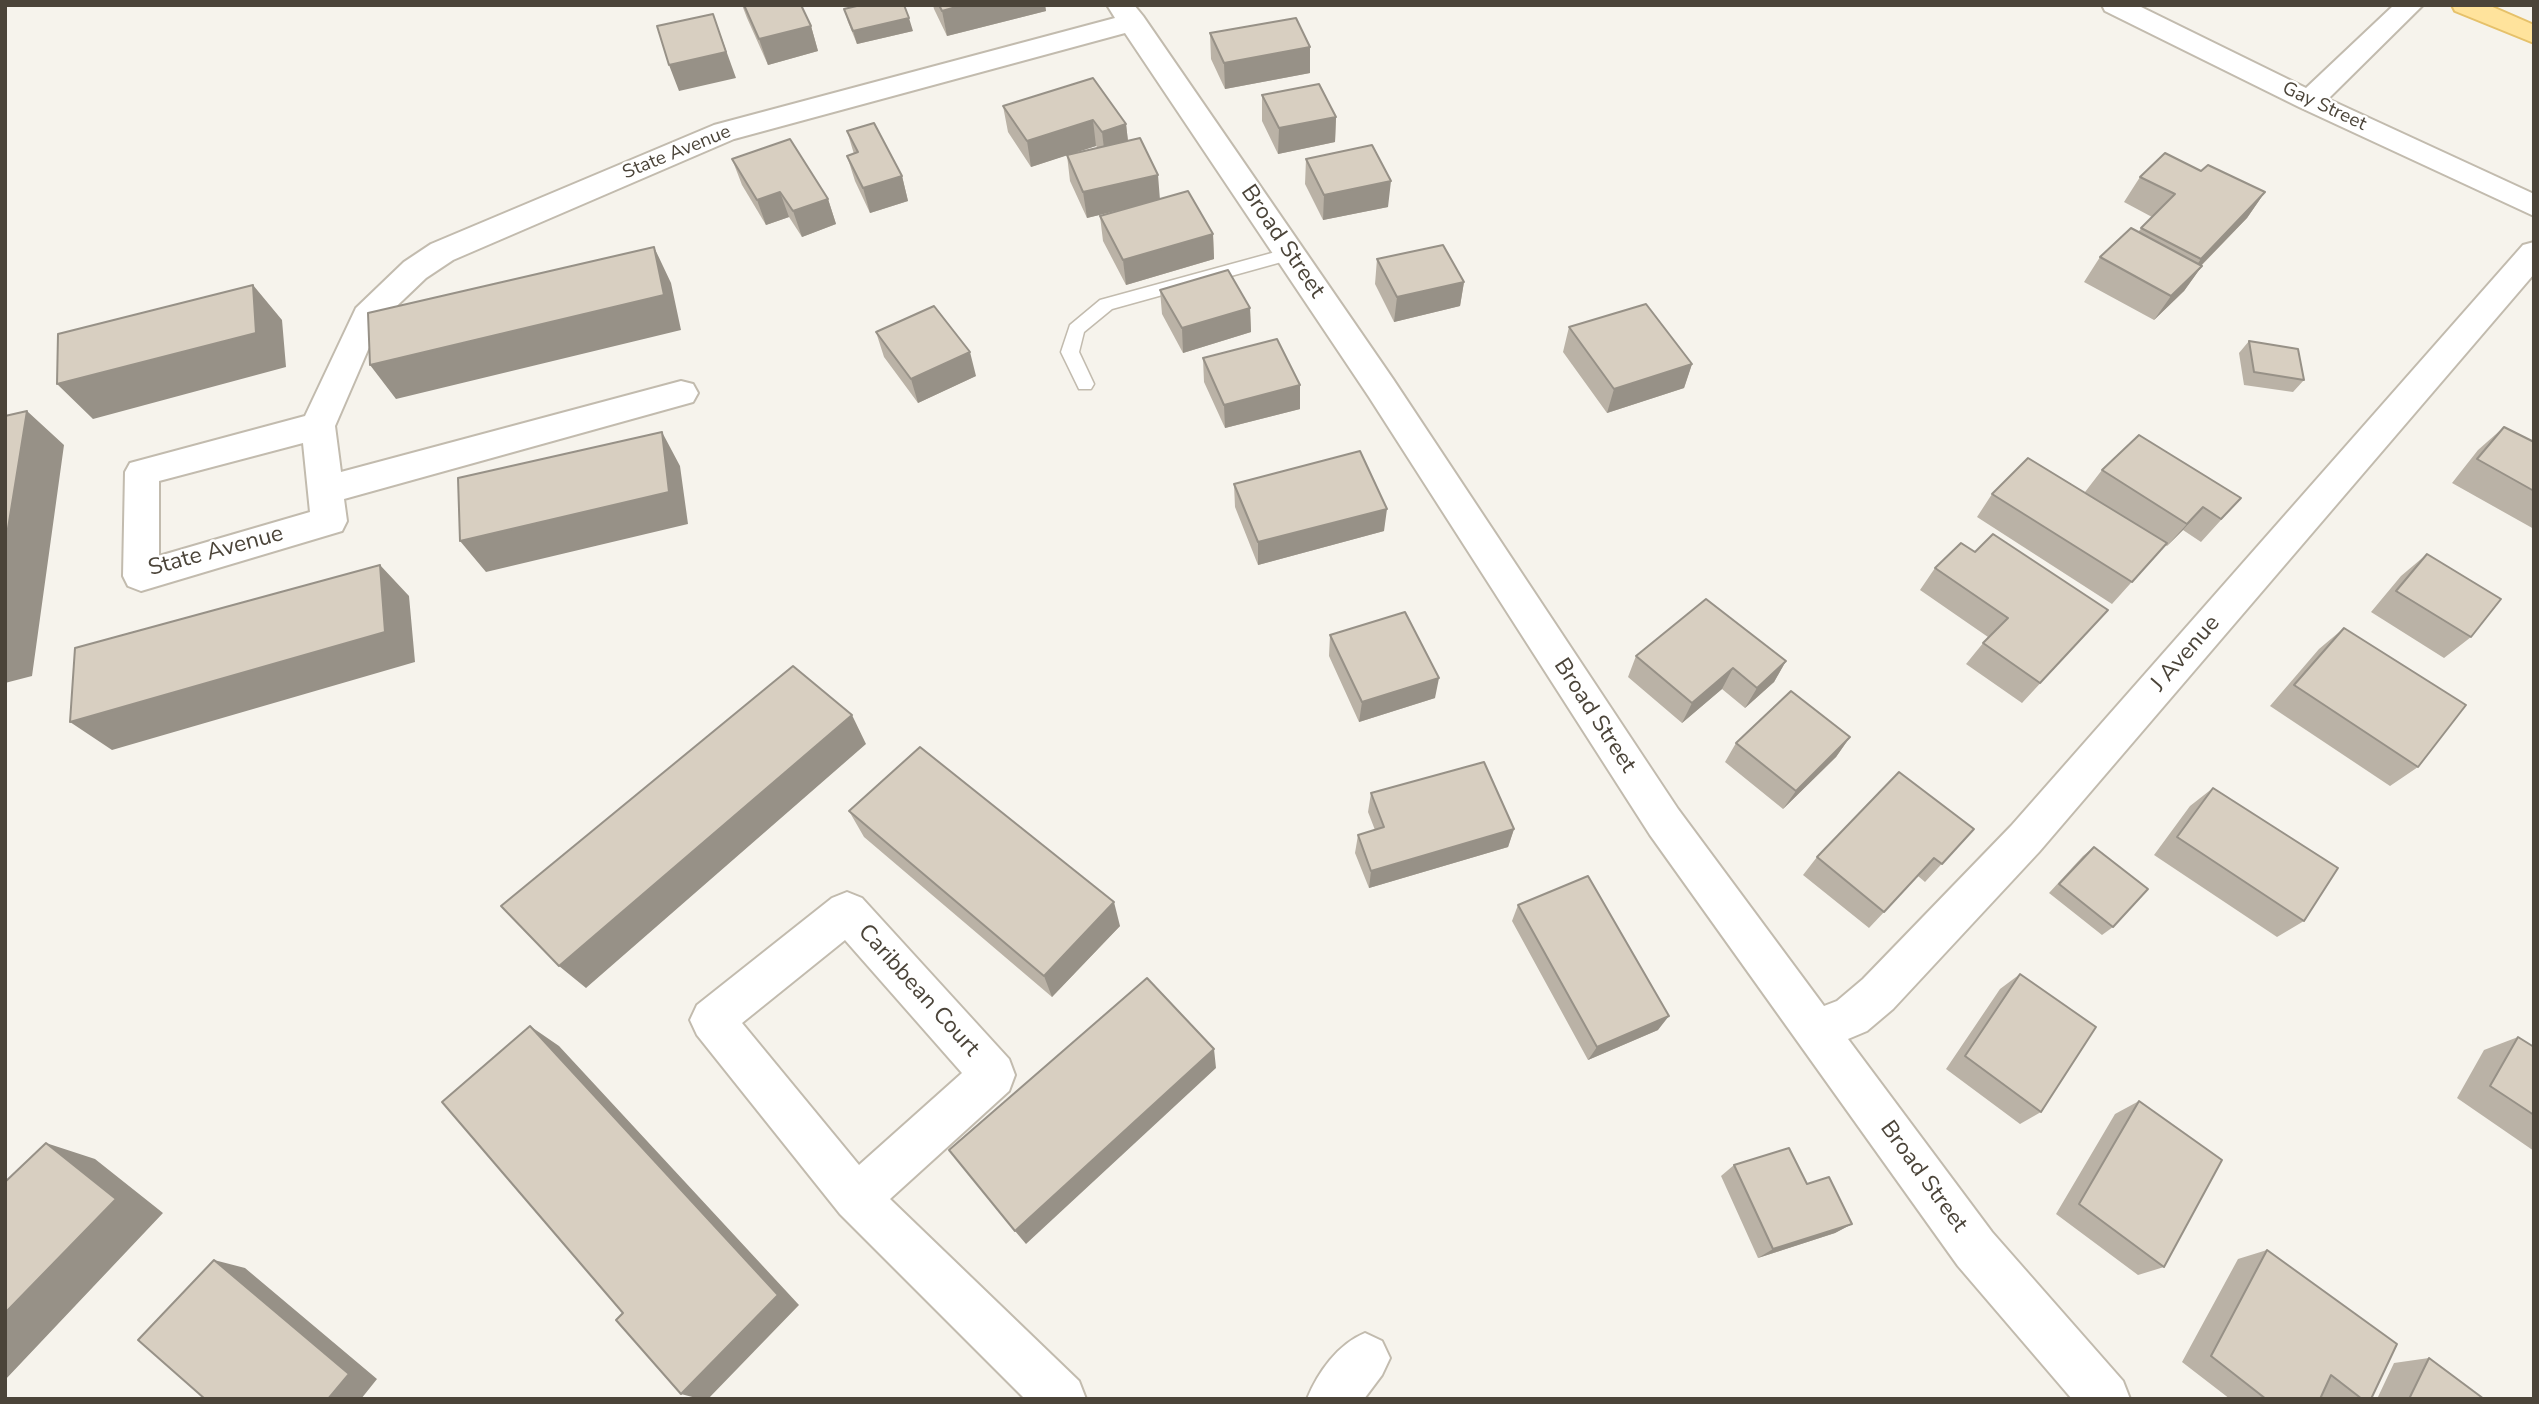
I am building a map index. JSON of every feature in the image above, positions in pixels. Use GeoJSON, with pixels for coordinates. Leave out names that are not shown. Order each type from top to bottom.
{"type":"FeatureCollection","features":[{"type":"Feature","properties":{"kind":"main road"},"geometry":{"type":"LineString","coordinates":[[2465,5],[2534,35]]}},
{"type":"Feature","properties":{"kind":"street","name":"Gay Street"},"geometry":{"type":"LineString","coordinates":[[2115,5],[2309,101],[2534,206]]}},
{"type":"Feature","properties":{"kind":"street"},"geometry":{"type":"LineString","coordinates":[[2309,101],[2410,5]]}},
{"type":"Feature","properties":{"kind":"street","name":"Broad Street"},"geometry":{"type":"LineString","coordinates":[[1127,14],[1290,254],[1664,822],[1975,1249],[2105,1399]]}},
{"type":"Feature","properties":{"kind":"street","name":"State Avenue"},"geometry":{"type":"LineString","coordinates":[[318,426],[142,472],[141,576],[329,521],[318,426],[367,316],[415,270],[442,253],[486,231],[724,132],[1127,14]]}},
{"type":"Feature","properties":{"kind":"street","name":"J Avenue"},"geometry":{"type":"LineString","coordinates":[[1817,1030],[1852,1016],[1878,994],[2025,839],[2534,253]]}},
{"type":"Feature","properties":{"kind":"street"},"geometry":{"type":"LineString","coordinates":[[326,490],[681,393]]}},
{"type":"Feature","properties":{"kind":"street","name":"Caribbean Court"},"geometry":{"type":"LineString","coordinates":[[856,1198],[993,1075],[847,912],[712,1020],[856,1198],[1061,1399]]}},
{"type":"Feature","properties":{"kind":"street"},"geometry":{"type":"LineString","coordinates":[[1332,1399],[1364,1358]]}},
{"type":"Feature","properties":{"kind":"lane"},"geometry":{"type":"LineString","coordinates":[[1085,384],[1070,352],[1076,329],[1106,304],[1290,254]]}},
{"type":"Feature","properties":{"kind":"building"},"geometry":{"type":"Polygon","coordinates":[[[744,5],[801,5],[811,26],[759,39],[744,5]]]}},
{"type":"Feature","properties":{"kind":"building"},"geometry":{"type":"Polygon","coordinates":[[[861,5],[904,5],[909,18],[853,31],[844,9],[861,5]]]}},
{"type":"Feature","properties":{"kind":"building"},"geometry":{"type":"Polygon","coordinates":[[[939,5],[963,5],[942,11],[939,5]]]}},
{"type":"Feature","properties":{"kind":"building"},"geometry":{"type":"Polygon","coordinates":[[[713,14],[726,52],[669,65],[657,26],[713,14]]]}},
{"type":"Feature","properties":{"kind":"building"},"geometry":{"type":"Polygon","coordinates":[[[1296,18],[1310,47],[1224,63],[1210,33],[1296,18]]]}},
{"type":"Feature","properties":{"kind":"building"},"geometry":{"type":"Polygon","coordinates":[[[1093,78],[1126,124],[1102,132],[1093,120],[1027,141],[1003,106],[1093,78]]]}},
{"type":"Feature","properties":{"kind":"building"},"geometry":{"type":"Polygon","coordinates":[[[1319,84],[1336,117],[1279,128],[1262,95],[1319,84]]]}},
{"type":"Feature","properties":{"kind":"building"},"geometry":{"type":"Polygon","coordinates":[[[874,123],[902,176],[863,188],[847,156],[858,152],[847,131],[874,123]]]}},
{"type":"Feature","properties":{"kind":"building"},"geometry":{"type":"Polygon","coordinates":[[[1140,138],[1158,175],[1083,192],[1067,155],[1140,138]]]}},
{"type":"Feature","properties":{"kind":"building"},"geometry":{"type":"Polygon","coordinates":[[[790,139],[828,199],[793,211],[780,192],[757,200],[732,159],[790,139]]]}},
{"type":"Feature","properties":{"kind":"building"},"geometry":{"type":"Polygon","coordinates":[[[1372,145],[1391,181],[1324,195],[1306,159],[1372,145]]]}},
{"type":"Feature","properties":{"kind":"building"},"geometry":{"type":"Polygon","coordinates":[[[2165,153],[2201,171],[2208,165],[2265,192],[2201,259],[2141,228],[2175,194],[2140,177],[2165,153]]]}},
{"type":"Feature","properties":{"kind":"building"},"geometry":{"type":"Polygon","coordinates":[[[1188,191],[1213,234],[1123,260],[1100,216],[1188,191]]]}},
{"type":"Feature","properties":{"kind":"building"},"geometry":{"type":"Polygon","coordinates":[[[2131,228],[2202,266],[2171,296],[2100,257],[2131,228]]]}},
{"type":"Feature","properties":{"kind":"building"},"geometry":{"type":"Polygon","coordinates":[[[1443,245],[1464,282],[1397,297],[1377,259],[1443,245]]]}},
{"type":"Feature","properties":{"kind":"building"},"geometry":{"type":"Polygon","coordinates":[[[654,247],[664,295],[370,365],[368,313],[654,247]]]}},
{"type":"Feature","properties":{"kind":"building"},"geometry":{"type":"Polygon","coordinates":[[[1228,270],[1250,308],[1182,328],[1160,290],[1228,270]]]}},
{"type":"Feature","properties":{"kind":"building"},"geometry":{"type":"Polygon","coordinates":[[[253,285],[256,333],[57,384],[58,334],[253,285]]]}},
{"type":"Feature","properties":{"kind":"building"},"geometry":{"type":"Polygon","coordinates":[[[1646,304],[1692,364],[1614,389],[1569,327],[1646,304]]]}},
{"type":"Feature","properties":{"kind":"building"},"geometry":{"type":"Polygon","coordinates":[[[934,306],[970,352],[911,379],[876,332],[934,306]]]}},
{"type":"Feature","properties":{"kind":"building"},"geometry":{"type":"Polygon","coordinates":[[[1277,339],[1300,385],[1224,405],[1203,358],[1277,339]]]}},
{"type":"Feature","properties":{"kind":"building"},"geometry":{"type":"Polygon","coordinates":[[[2249,341],[2298,349],[2304,380],[2254,372],[2249,341]]]}},
{"type":"Feature","properties":{"kind":"building"},"geometry":{"type":"Polygon","coordinates":[[[27,411],[5,547],[5,416],[27,411]]]}},
{"type":"Feature","properties":{"kind":"building"},"geometry":{"type":"Polygon","coordinates":[[[2504,427],[2534,442],[2534,491],[2477,459],[2504,427]]]}},
{"type":"Feature","properties":{"kind":"building"},"geometry":{"type":"Polygon","coordinates":[[[662,432],[669,492],[460,541],[458,478],[662,432]]]}},
{"type":"Feature","properties":{"kind":"building"},"geometry":{"type":"Polygon","coordinates":[[[2139,435],[2241,498],[2221,519],[2203,507],[2187,524],[2102,470],[2139,435]]]}},
{"type":"Feature","properties":{"kind":"building"},"geometry":{"type":"Polygon","coordinates":[[[1360,451],[1387,509],[1258,542],[1234,484],[1360,451]]]}},
{"type":"Feature","properties":{"kind":"building"},"geometry":{"type":"Polygon","coordinates":[[[2028,458],[2167,543],[2132,582],[1992,494],[2028,458]]]}},
{"type":"Feature","properties":{"kind":"building"},"geometry":{"type":"Polygon","coordinates":[[[1993,534],[2108,610],[2040,683],[1983,643],[2008,618],[1935,568],[1961,543],[1975,552],[1993,534]]]}},
{"type":"Feature","properties":{"kind":"building"},"geometry":{"type":"Polygon","coordinates":[[[2427,554],[2501,599],[2471,637],[2396,591],[2427,554]]]}},
{"type":"Feature","properties":{"kind":"building"},"geometry":{"type":"Polygon","coordinates":[[[380,565],[385,632],[70,722],[75,648],[380,565]]]}},
{"type":"Feature","properties":{"kind":"building"},"geometry":{"type":"Polygon","coordinates":[[[1706,599],[1786,661],[1757,688],[1733,668],[1692,703],[1636,656],[1706,599]]]}},
{"type":"Feature","properties":{"kind":"building"},"geometry":{"type":"Polygon","coordinates":[[[1405,612],[1439,678],[1362,702],[1330,635],[1405,612]]]}},
{"type":"Feature","properties":{"kind":"building"},"geometry":{"type":"Polygon","coordinates":[[[2344,628],[2466,705],[2418,767],[2294,685],[2344,628]]]}},
{"type":"Feature","properties":{"kind":"building"},"geometry":{"type":"Polygon","coordinates":[[[793,666],[852,715],[559,966],[501,906],[793,666]]]}},
{"type":"Feature","properties":{"kind":"building"},"geometry":{"type":"Polygon","coordinates":[[[1791,691],[1850,737],[1796,791],[1736,743],[1791,691]]]}},
{"type":"Feature","properties":{"kind":"building"},"geometry":{"type":"Polygon","coordinates":[[[920,747],[1114,902],[1044,976],[849,811],[920,747]]]}},
{"type":"Feature","properties":{"kind":"building"},"geometry":{"type":"Polygon","coordinates":[[[1484,762],[1514,829],[1371,871],[1358,835],[1384,827],[1371,793],[1484,762]]]}},
{"type":"Feature","properties":{"kind":"building"},"geometry":{"type":"Polygon","coordinates":[[[1899,772],[1974,829],[1942,864],[1934,858],[1884,912],[1817,857],[1899,772]]]}},
{"type":"Feature","properties":{"kind":"building"},"geometry":{"type":"Polygon","coordinates":[[[2213,788],[2338,868],[2304,921],[2177,837],[2213,788]]]}},
{"type":"Feature","properties":{"kind":"building"},"geometry":{"type":"Polygon","coordinates":[[[2094,847],[2148,889],[2113,927],[2059,884],[2094,847]]]}},
{"type":"Feature","properties":{"kind":"building"},"geometry":{"type":"Polygon","coordinates":[[[1588,876],[1669,1016],[1597,1047],[1518,905],[1588,876]]]}},
{"type":"Feature","properties":{"kind":"building"},"geometry":{"type":"Polygon","coordinates":[[[2020,974],[2096,1027],[2041,1112],[1965,1056],[2020,974]]]}},
{"type":"Feature","properties":{"kind":"building"},"geometry":{"type":"Polygon","coordinates":[[[1147,978],[1214,1049],[1015,1231],[949,1150],[1147,978]]]}},
{"type":"Feature","properties":{"kind":"building"},"geometry":{"type":"Polygon","coordinates":[[[530,1026],[778,1295],[681,1394],[616,1320],[623,1313],[442,1102],[530,1026]]]}},
{"type":"Feature","properties":{"kind":"building"},"geometry":{"type":"Polygon","coordinates":[[[2518,1037],[2534,1047],[2534,1115],[2490,1086],[2518,1037]]]}},
{"type":"Feature","properties":{"kind":"building"},"geometry":{"type":"Polygon","coordinates":[[[2139,1101],[2222,1160],[2164,1267],[2079,1204],[2139,1101]]]}},
{"type":"Feature","properties":{"kind":"building"},"geometry":{"type":"Polygon","coordinates":[[[46,1143],[116,1199],[5,1313],[5,1182],[46,1143]]]}},
{"type":"Feature","properties":{"kind":"building"},"geometry":{"type":"Polygon","coordinates":[[[1789,1148],[1807,1184],[1829,1177],[1852,1224],[1773,1249],[1734,1165],[1789,1148]]]}},
{"type":"Feature","properties":{"kind":"building"},"geometry":{"type":"Polygon","coordinates":[[[2267,1250],[2397,1344],[2371,1399],[2362,1399],[2331,1375],[2320,1399],[2266,1399],[2211,1356],[2267,1250]]]}},
{"type":"Feature","properties":{"kind":"building"},"geometry":{"type":"Polygon","coordinates":[[[214,1260],[349,1374],[328,1399],[205,1399],[138,1340],[214,1260]]]}},
{"type":"Feature","properties":{"kind":"building"},"geometry":{"type":"Polygon","coordinates":[[[2429,1358],[2484,1399],[2409,1399],[2429,1358]]]}}]}
